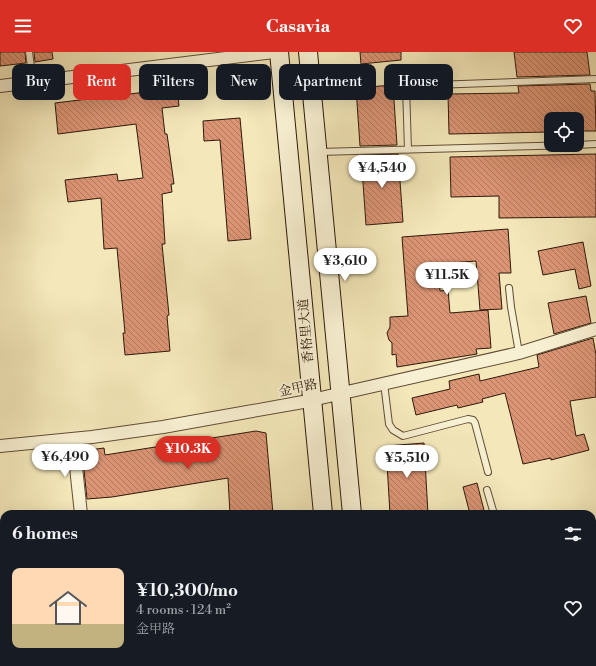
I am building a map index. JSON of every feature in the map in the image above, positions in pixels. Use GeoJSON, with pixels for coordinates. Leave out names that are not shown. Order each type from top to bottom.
{"type":"FeatureCollection","features":[{"type":"Feature","properties":{"kind":"main road","name":"香格里大道"},"geometry":{"type":"LineString","coordinates":[[279,52],[323,510]]}},
{"type":"Feature","properties":{"kind":"main road"},"geometry":{"type":"LineString","coordinates":[[308,52],[352,510]]}},
{"type":"Feature","properties":{"kind":"street"},"geometry":{"type":"LineString","coordinates":[[65,78],[274,52]]}},
{"type":"Feature","properties":{"kind":"street"},"geometry":{"type":"LineString","coordinates":[[0,86],[12,85]]}},
{"type":"Feature","properties":{"kind":"street","name":"金甲路"},"geometry":{"type":"LineString","coordinates":[[0,446],[73,439],[163,427],[312,400],[520,353],[596,328]]}},
{"type":"Feature","properties":{"kind":"street"},"geometry":{"type":"LineString","coordinates":[[73,439],[81,510]]}},
{"type":"Feature","properties":{"kind":"lane"},"geometry":{"type":"LineString","coordinates":[[29,52],[31,64]]}},
{"type":"Feature","properties":{"kind":"lane"},"geometry":{"type":"LineString","coordinates":[[408,150],[406,86],[596,80]]}},
{"type":"Feature","properties":{"kind":"lane"},"geometry":{"type":"LineString","coordinates":[[584,145],[596,144]]}},
{"type":"Feature","properties":{"kind":"lane"},"geometry":{"type":"LineString","coordinates":[[317,152],[544,146]]}},
{"type":"Feature","properties":{"kind":"lane"},"geometry":{"type":"LineString","coordinates":[[509,288],[520,353]]}},
{"type":"Feature","properties":{"kind":"lane"},"geometry":{"type":"LineString","coordinates":[[384,383],[389,424],[393,430],[403,436],[468,419],[473,420],[488,472]]}},
{"type":"Feature","properties":{"kind":"lane"},"geometry":{"type":"LineString","coordinates":[[487,490],[493,510]]}},
{"type":"Feature","properties":{"kind":"building"},"geometry":{"type":"Polygon","coordinates":[[[0,52],[25,52],[26,63],[0,66],[0,52]]]}},
{"type":"Feature","properties":{"kind":"building"},"geometry":{"type":"Polygon","coordinates":[[[34,52],[52,52],[53,59],[35,62],[34,52]]]}},
{"type":"Feature","properties":{"kind":"building"},"geometry":{"type":"Polygon","coordinates":[[[360,52],[401,52],[401,60],[361,64],[360,52]]]}},
{"type":"Feature","properties":{"kind":"building"},"geometry":{"type":"Polygon","coordinates":[[[514,52],[587,52],[590,75],[517,77],[514,52]]]}},
{"type":"Feature","properties":{"kind":"building"},"geometry":{"type":"Polygon","coordinates":[[[590,84],[591,91],[595,91],[596,131],[584,131],[584,112],[544,112],[544,132],[449,134],[448,100],[453,100],[453,94],[519,93],[518,86],[590,84]]]}},
{"type":"Feature","properties":{"kind":"building"},"geometry":{"type":"Polygon","coordinates":[[[376,86],[384,86],[384,100],[394,100],[397,145],[360,146],[357,100],[376,100],[376,86]]]}},
{"type":"Feature","properties":{"kind":"building"},"geometry":{"type":"Polygon","coordinates":[[[139,93],[139,100],[178,100],[179,106],[162,108],[174,184],[171,184],[172,192],[162,194],[165,244],[162,244],[169,315],[167,316],[170,351],[125,355],[123,333],[125,333],[117,248],[104,249],[101,198],[68,202],[65,180],[117,174],[118,181],[143,178],[136,124],[58,134],[55,103],[80,100],[131,100],[131,94],[139,93]]]}},
{"type":"Feature","properties":{"kind":"building"},"geometry":{"type":"Polygon","coordinates":[[[240,118],[251,239],[228,241],[220,140],[204,141],[203,121],[240,118]]]}},
{"type":"Feature","properties":{"kind":"building"},"geometry":{"type":"Polygon","coordinates":[[[398,154],[403,222],[366,225],[361,155],[398,154]]]}},
{"type":"Feature","properties":{"kind":"building"},"geometry":{"type":"Polygon","coordinates":[[[596,154],[596,217],[499,218],[499,196],[451,197],[450,157],[596,154]]]}},
{"type":"Feature","properties":{"kind":"building"},"geometry":{"type":"Polygon","coordinates":[[[508,229],[511,273],[499,273],[502,309],[480,310],[476,261],[438,264],[440,291],[448,290],[450,313],[488,310],[491,348],[476,349],[477,354],[397,367],[396,354],[392,355],[392,343],[389,340],[387,333],[390,327],[390,317],[408,316],[402,237],[508,229]]]}},
{"type":"Feature","properties":{"kind":"building"},"geometry":{"type":"Polygon","coordinates":[[[583,242],[591,286],[579,289],[575,269],[543,275],[538,251],[583,242]]]}},
{"type":"Feature","properties":{"kind":"building"},"geometry":{"type":"Polygon","coordinates":[[[586,296],[591,323],[554,334],[548,303],[586,296]]]}},
{"type":"Feature","properties":{"kind":"building"},"geometry":{"type":"Polygon","coordinates":[[[593,338],[596,355],[596,397],[570,401],[576,436],[584,434],[589,450],[551,460],[551,458],[523,464],[505,393],[482,399],[483,402],[458,408],[457,405],[416,415],[412,398],[450,389],[449,381],[479,374],[480,381],[539,367],[537,355],[593,338]]]}},
{"type":"Feature","properties":{"kind":"building"},"geometry":{"type":"Polygon","coordinates":[[[256,431],[266,433],[273,510],[230,510],[228,478],[112,497],[87,499],[82,451],[104,448],[105,455],[256,431]]]}},
{"type":"Feature","properties":{"kind":"building"},"geometry":{"type":"Polygon","coordinates":[[[424,443],[428,510],[390,510],[386,446],[424,443]]]}},
{"type":"Feature","properties":{"kind":"building"},"geometry":{"type":"Polygon","coordinates":[[[477,483],[484,510],[469,510],[463,487],[477,483]]]}}]}
